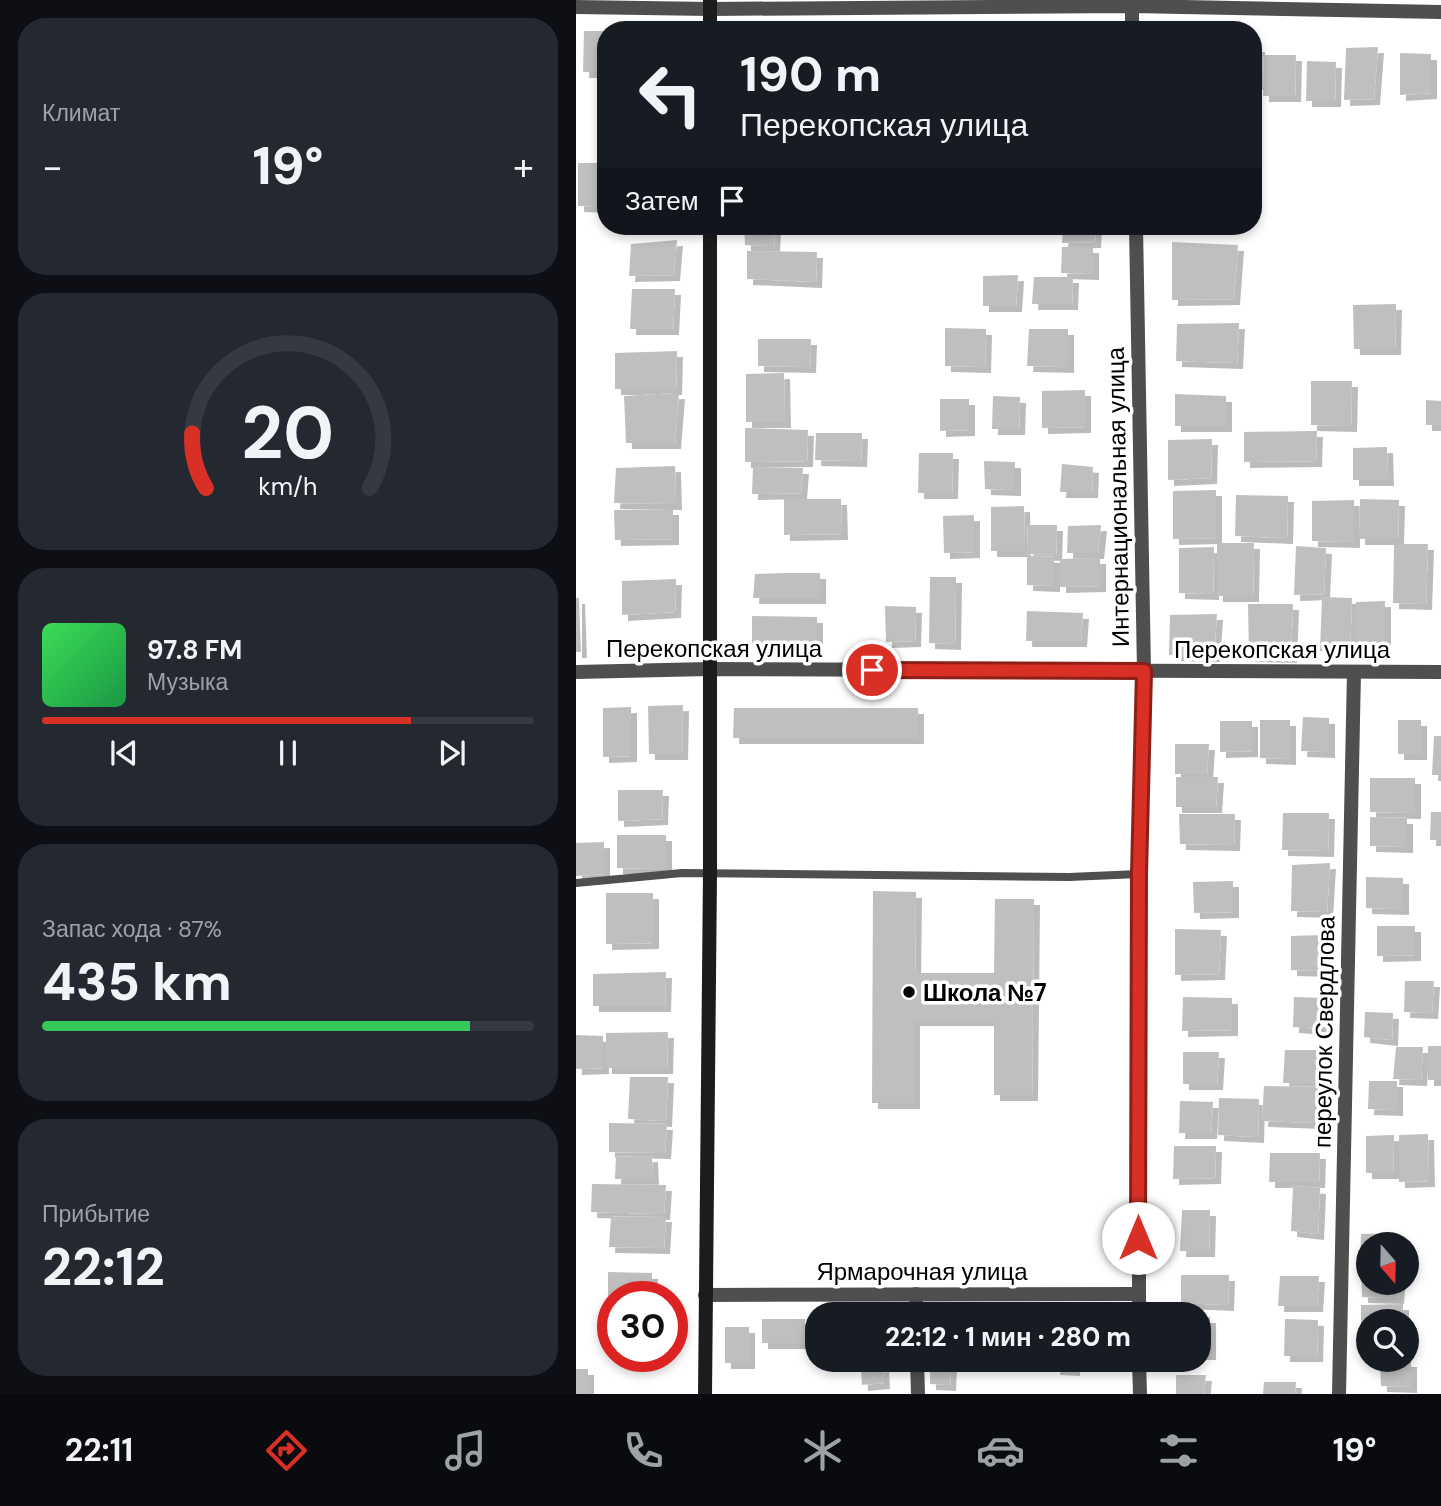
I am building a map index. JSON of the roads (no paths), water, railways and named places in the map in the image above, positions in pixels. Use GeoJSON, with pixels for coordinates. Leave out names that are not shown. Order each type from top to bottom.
{"type":"FeatureCollection","features":[{"type":"Feature","properties":{"kind":"main road"},"geometry":{"type":"LineString","coordinates":[[705,1394],[710,873],[710,235]]}},
{"type":"Feature","properties":{"kind":"street"},"geometry":{"type":"LineString","coordinates":[[1132,3],[1132,21]]}},
{"type":"Feature","properties":{"kind":"street"},"geometry":{"type":"LineString","coordinates":[[576,7],[1132,3],[1441,12]]}},
{"type":"Feature","properties":{"kind":"street","name":"Интернациональная улица"},"geometry":{"type":"LineString","coordinates":[[1136,235],[1144,671],[1139,874],[1138,1302]]}},
{"type":"Feature","properties":{"kind":"street","name":"Перекопская улица"},"geometry":{"type":"LineString","coordinates":[[576,672],[709,669],[1441,673]]}},
{"type":"Feature","properties":{"kind":"street","name":"переулок Свердлова"},"geometry":{"type":"LineString","coordinates":[[1339,1394],[1354,672]]}},
{"type":"Feature","properties":{"kind":"street"},"geometry":{"type":"LineString","coordinates":[[916,1294],[916,1302]]}},
{"type":"Feature","properties":{"kind":"street","name":"Ярмарочная улица"},"geometry":{"type":"LineString","coordinates":[[705,1295],[1138,1294]]}},
{"type":"Feature","properties":{"kind":"street"},"geometry":{"type":"LineString","coordinates":[[917,1372],[918,1394]]}},
{"type":"Feature","properties":{"kind":"street"},"geometry":{"type":"LineString","coordinates":[[1139,1372],[1140,1394]]}},
{"type":"Feature","properties":{"kind":"lane"},"geometry":{"type":"LineString","coordinates":[[576,883],[682,873],[1069,877],[1139,874]]}},
{"type":"Feature","properties":{"kind":"place","name":"Школа №7"},"geometry":{"type":"Point","coordinates":[909,992]}}]}
